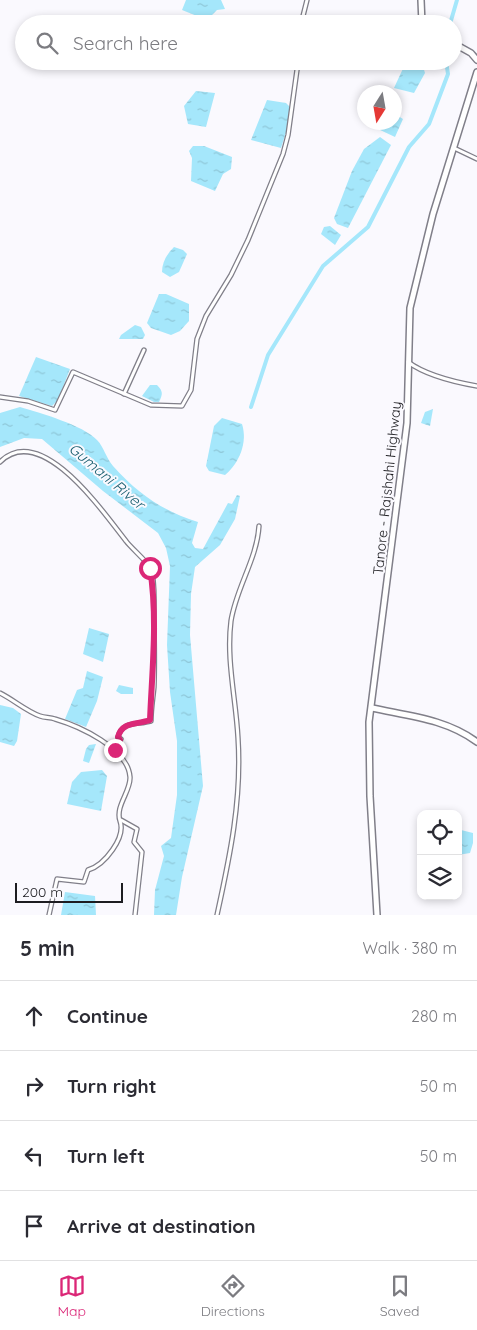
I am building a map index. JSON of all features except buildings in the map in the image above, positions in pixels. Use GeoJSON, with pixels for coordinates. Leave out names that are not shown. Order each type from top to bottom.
{"type":"FeatureCollection","features":[{"type":"Feature","properties":{"kind":"main road"},"geometry":{"type":"LineString","coordinates":[[421,0],[422,15]]}},
{"type":"Feature","properties":{"kind":"main road"},"geometry":{"type":"LineString","coordinates":[[462,48],[471,53],[477,60]]}},
{"type":"Feature","properties":{"kind":"main road","name":"Tanore - Rajshahi Highway"},"geometry":{"type":"LineString","coordinates":[[377,915],[368,742],[405,441],[410,308],[433,214],[477,72]]}},
{"type":"Feature","properties":{"kind":"main road"},"geometry":{"type":"LineString","coordinates":[[372,708],[441,722],[457,728],[477,742]]}},
{"type":"Feature","properties":{"kind":"street"},"geometry":{"type":"LineString","coordinates":[[303,15],[307,0]]}},
{"type":"Feature","properties":{"kind":"street"},"geometry":{"type":"LineString","coordinates":[[0,397],[28,401],[55,410],[73,372],[151,405],[182,406],[191,390],[197,339],[206,316],[231,275],[248,240],[283,154],[288,135],[296,70]]}},
{"type":"Feature","properties":{"kind":"street"},"geometry":{"type":"LineString","coordinates":[[454,148],[477,158]]}},
{"type":"Feature","properties":{"kind":"street"},"geometry":{"type":"LineString","coordinates":[[124,394],[144,350]]}},
{"type":"Feature","properties":{"kind":"street"},"geometry":{"type":"LineString","coordinates":[[408,362],[417,368],[449,380],[477,386]]}},
{"type":"Feature","properties":{"kind":"street"},"geometry":{"type":"LineString","coordinates":[[0,462],[9,453],[28,451],[61,466],[81,486],[136,554],[150,568],[154,592],[154,688],[150,720],[129,724],[124,727],[119,732],[118,737],[120,740],[115,750]]}},
{"type":"Feature","properties":{"kind":"street"},"geometry":{"type":"LineString","coordinates":[[216,915],[235,821],[239,786],[238,737],[232,689],[231,621],[237,596],[258,540],[259,526]]}},
{"type":"Feature","properties":{"kind":"street"},"geometry":{"type":"LineString","coordinates":[[0,693],[40,716],[74,726],[115,750],[122,756],[130,777],[119,818],[122,825],[120,839],[98,865],[88,870],[84,882],[57,879],[50,915]]}},
{"type":"Feature","properties":{"kind":"street"},"geometry":{"type":"LineString","coordinates":[[119,818],[137,830],[134,842],[142,852],[135,915]]}},
{"type":"Feature","properties":{"kind":"water"},"geometry":{"type":"Polygon","coordinates":[[[186,0],[221,0],[225,9],[217,10],[212,15],[194,15],[182,10],[186,0]]]}},
{"type":"Feature","properties":{"kind":"water"},"geometry":{"type":"Polygon","coordinates":[[[402,70],[424,70],[425,73],[414,93],[402,90],[402,85],[395,85],[402,70]]]}},
{"type":"Feature","properties":{"kind":"water"},"geometry":{"type":"Polygon","coordinates":[[[196,91],[215,93],[206,127],[188,124],[184,106],[196,91]]]}},
{"type":"Feature","properties":{"kind":"water"},"geometry":{"type":"Polygon","coordinates":[[[267,100],[286,103],[290,107],[288,126],[281,148],[251,140],[267,100]]]}},
{"type":"Feature","properties":{"kind":"water"},"geometry":{"type":"Polygon","coordinates":[[[380,130],[398,130],[395,137],[380,130]]]}},
{"type":"Feature","properties":{"kind":"water"},"geometry":{"type":"Polygon","coordinates":[[[380,137],[391,145],[348,228],[337,224],[334,218],[352,171],[364,149],[380,137]]]}},
{"type":"Feature","properties":{"kind":"water"},"geometry":{"type":"Polygon","coordinates":[[[193,146],[204,146],[232,157],[231,169],[223,174],[215,191],[191,181],[192,158],[189,151],[193,146]]]}},
{"type":"Feature","properties":{"kind":"water"},"geometry":{"type":"Polygon","coordinates":[[[330,226],[341,235],[335,245],[321,234],[324,227],[330,226]]]}},
{"type":"Feature","properties":{"kind":"water"},"geometry":{"type":"Polygon","coordinates":[[[174,247],[183,250],[187,254],[179,272],[170,277],[162,272],[162,268],[165,258],[174,247]]]}},
{"type":"Feature","properties":{"kind":"water"},"geometry":{"type":"Polygon","coordinates":[[[159,294],[166,294],[189,304],[189,321],[180,331],[171,335],[151,328],[147,323],[159,294]]]}},
{"type":"Feature","properties":{"kind":"water"},"geometry":{"type":"Polygon","coordinates":[[[135,325],[141,327],[145,335],[143,339],[119,339],[121,335],[135,325]]]}},
{"type":"Feature","properties":{"kind":"water"},"geometry":{"type":"Polygon","coordinates":[[[36,357],[70,369],[58,400],[52,406],[19,396],[36,357]]]}},
{"type":"Feature","properties":{"kind":"water"},"geometry":{"type":"Polygon","coordinates":[[[150,385],[157,385],[160,389],[162,395],[159,402],[154,402],[142,396],[150,385]]]}},
{"type":"Feature","properties":{"kind":"water","name":"Gumani River"},"geometry":{"type":"Polygon","coordinates":[[[20,407],[82,429],[97,440],[113,466],[132,485],[162,507],[198,522],[192,543],[195,548],[203,549],[228,503],[232,504],[237,495],[240,496],[235,519],[220,545],[195,567],[191,594],[190,635],[203,786],[182,877],[176,915],[154,915],[155,890],[164,856],[161,846],[171,838],[177,795],[177,741],[170,692],[167,645],[170,566],[166,548],[158,533],[103,491],[42,439],[24,438],[0,447],[0,413],[20,407]]]}},
{"type":"Feature","properties":{"kind":"water"},"geometry":{"type":"Polygon","coordinates":[[[433,409],[430,426],[421,423],[425,412],[433,409]]]}},
{"type":"Feature","properties":{"kind":"water"},"geometry":{"type":"Polygon","coordinates":[[[222,418],[242,424],[244,431],[243,445],[238,459],[225,475],[209,471],[206,466],[214,426],[222,418]]]}},
{"type":"Feature","properties":{"kind":"water"},"geometry":{"type":"Polygon","coordinates":[[[89,628],[109,634],[103,662],[83,654],[89,628]]]}},
{"type":"Feature","properties":{"kind":"water"},"geometry":{"type":"Polygon","coordinates":[[[87,671],[103,677],[97,701],[86,727],[65,719],[77,690],[83,688],[87,671]]]}},
{"type":"Feature","properties":{"kind":"water"},"geometry":{"type":"Polygon","coordinates":[[[119,685],[133,688],[133,694],[121,694],[116,691],[119,685]]]}},
{"type":"Feature","properties":{"kind":"water"},"geometry":{"type":"Polygon","coordinates":[[[0,705],[13,708],[21,714],[17,741],[14,746],[0,742],[0,705]]]}},
{"type":"Feature","properties":{"kind":"water"},"geometry":{"type":"Polygon","coordinates":[[[96,744],[89,763],[83,761],[89,745],[96,744]]]}},
{"type":"Feature","properties":{"kind":"water"},"geometry":{"type":"Polygon","coordinates":[[[102,770],[107,776],[101,811],[67,804],[72,782],[81,772],[102,770]]]}},
{"type":"Feature","properties":{"kind":"water"},"geometry":{"type":"Polygon","coordinates":[[[462,830],[473,833],[470,853],[462,854],[462,830]]]}},
{"type":"Feature","properties":{"kind":"water"},"geometry":{"type":"Polygon","coordinates":[[[65,892],[95,896],[96,915],[61,915],[65,892]]]}},
{"type":"Feature","properties":{"kind":"waterway"},"geometry":{"type":"LineString","coordinates":[[453,15],[457,0]]}},
{"type":"Feature","properties":{"kind":"waterway"},"geometry":{"type":"LineString","coordinates":[[251,407],[268,355],[323,266],[368,227],[409,147],[429,124],[448,74],[447,70]]}},
{"type":"Feature","properties":{"kind":"route"},"geometry":{"type":"LineString","coordinates":[[115,750],[120,740],[118,737],[119,732],[124,727],[129,724],[143,723],[150,720],[154,688],[154,592],[150,568]]}}]}
